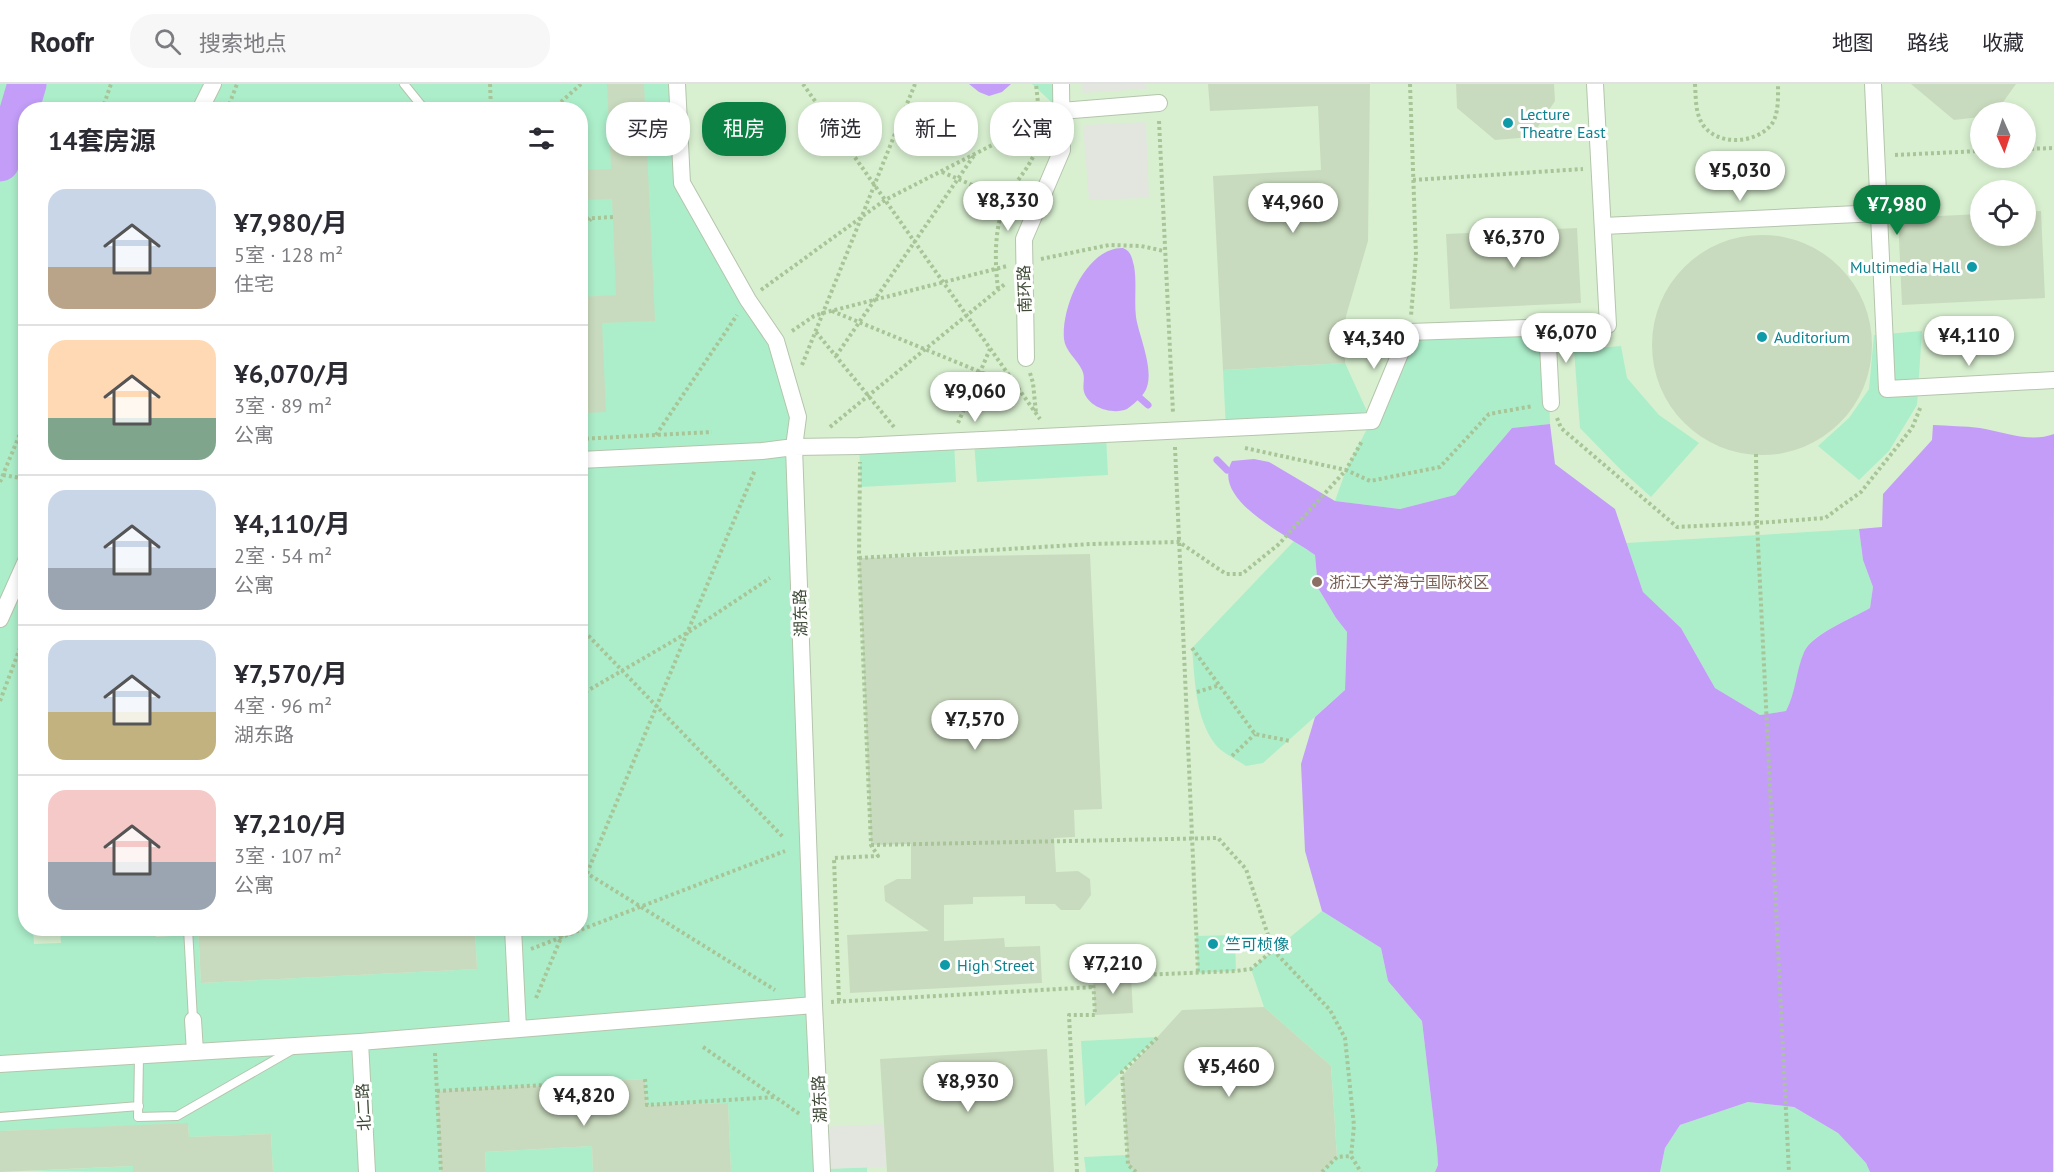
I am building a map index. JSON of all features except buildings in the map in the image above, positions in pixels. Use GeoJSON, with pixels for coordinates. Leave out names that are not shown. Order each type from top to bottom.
{"type":"FeatureCollection","features":[{"type":"Feature","properties":{"kind":"street"},"geometry":{"type":"LineString","coordinates":[[204,102],[213,84]]}},
{"type":"Feature","properties":{"kind":"street","name":"湖东路"},"geometry":{"type":"LineString","coordinates":[[677,84],[682,183],[748,300],[776,341],[798,417],[794,447],[822,1172]]}},
{"type":"Feature","properties":{"kind":"street","name":"南环路"},"geometry":{"type":"LineString","coordinates":[[1061,84],[1061,102]]}},
{"type":"Feature","properties":{"kind":"street"},"geometry":{"type":"LineString","coordinates":[[588,460],[762,451],[794,447],[1174,432],[1372,421],[1409,332],[1608,324],[1595,84]]}},
{"type":"Feature","properties":{"kind":"street"},"geometry":{"type":"LineString","coordinates":[[1873,84],[1887,389],[2054,380]]}},
{"type":"Feature","properties":{"kind":"street"},"geometry":{"type":"LineString","coordinates":[[1074,110],[1159,103]]}},
{"type":"Feature","properties":{"kind":"street","name":"南环路"},"geometry":{"type":"LineString","coordinates":[[1026,358],[1024,239],[1059,156]]}},
{"type":"Feature","properties":{"kind":"street"},"geometry":{"type":"LineString","coordinates":[[1603,226],[1878,213]]}},
{"type":"Feature","properties":{"kind":"street"},"geometry":{"type":"LineString","coordinates":[[1547,326],[1551,403]]}},
{"type":"Feature","properties":{"kind":"street"},"geometry":{"type":"LineString","coordinates":[[0,619],[18,579]]}},
{"type":"Feature","properties":{"kind":"street"},"geometry":{"type":"LineString","coordinates":[[513,936],[518,1029]]}},
{"type":"Feature","properties":{"kind":"street"},"geometry":{"type":"LineString","coordinates":[[0,1064],[360,1042],[814,1005]]}},
{"type":"Feature","properties":{"kind":"street"},"geometry":{"type":"LineString","coordinates":[[193,1020],[195,1052]]}},
{"type":"Feature","properties":{"kind":"street","name":"北二路"},"geometry":{"type":"LineString","coordinates":[[360,1042],[367,1172]]}},
{"type":"Feature","properties":{"kind":"lane"},"geometry":{"type":"LineString","coordinates":[[404,84],[419,102]]}},
{"type":"Feature","properties":{"kind":"lane"},"geometry":{"type":"LineString","coordinates":[[188,936],[193,1020]]}},
{"type":"Feature","properties":{"kind":"lane"},"geometry":{"type":"LineString","coordinates":[[139,1056],[138,1117],[177,1116],[300,1046]]}},
{"type":"Feature","properties":{"kind":"lane"},"geometry":{"type":"LineString","coordinates":[[0,1117],[139,1106]]}},
{"type":"Feature","properties":{"kind":"path"},"geometry":{"type":"LineString","coordinates":[[105,102],[111,84]]}},
{"type":"Feature","properties":{"kind":"path"},"geometry":{"type":"LineString","coordinates":[[229,102],[237,84]]}},
{"type":"Feature","properties":{"kind":"path"},"geometry":{"type":"LineString","coordinates":[[490,84],[491,102]]}},
{"type":"Feature","properties":{"kind":"path"},"geometry":{"type":"LineString","coordinates":[[561,102],[581,84]]}},
{"type":"Feature","properties":{"kind":"path"},"geometry":{"type":"LineString","coordinates":[[803,84],[1036,413],[1045,437]]}},
{"type":"Feature","properties":{"kind":"path"},"geometry":{"type":"LineString","coordinates":[[801,369],[915,84]]}},
{"type":"Feature","properties":{"kind":"path"},"geometry":{"type":"LineString","coordinates":[[1036,84],[1038,102]]}},
{"type":"Feature","properties":{"kind":"path"},"geometry":{"type":"LineString","coordinates":[[1409,332],[1416,255],[1410,84]]}},
{"type":"Feature","properties":{"kind":"path"},"geometry":{"type":"LineString","coordinates":[[1695,84],[1696,111],[1704,127],[1718,137],[1738,140],[1755,137],[1772,124],[1778,104],[1778,84]]}},
{"type":"Feature","properties":{"kind":"path"},"geometry":{"type":"LineString","coordinates":[[1159,103],[1198,973]]}},
{"type":"Feature","properties":{"kind":"path"},"geometry":{"type":"LineString","coordinates":[[2036,149],[2054,148]]}},
{"type":"Feature","properties":{"kind":"path"},"geometry":{"type":"LineString","coordinates":[[1876,156],[1970,151]]}},
{"type":"Feature","properties":{"kind":"path"},"geometry":{"type":"LineString","coordinates":[[656,435],[748,300],[863,214],[969,156]]}},
{"type":"Feature","properties":{"kind":"path"},"geometry":{"type":"LineString","coordinates":[[836,356],[973,156]]}},
{"type":"Feature","properties":{"kind":"path"},"geometry":{"type":"LineString","coordinates":[[998,290],[995,268],[998,228],[1007,200],[1032,156]]}},
{"type":"Feature","properties":{"kind":"path"},"geometry":{"type":"LineString","coordinates":[[1413,180],[1600,168]]}},
{"type":"Feature","properties":{"kind":"path"},"geometry":{"type":"LineString","coordinates":[[941,171],[1007,200]]}},
{"type":"Feature","properties":{"kind":"path"},"geometry":{"type":"LineString","coordinates":[[588,218],[613,217]]}},
{"type":"Feature","properties":{"kind":"path"},"geometry":{"type":"LineString","coordinates":[[588,221],[592,218]]}},
{"type":"Feature","properties":{"kind":"path"},"geometry":{"type":"LineString","coordinates":[[776,341],[814,316],[823,313],[995,268],[1109,245],[1141,246],[1164,251]]}},
{"type":"Feature","properties":{"kind":"path"},"geometry":{"type":"LineString","coordinates":[[826,431],[1008,281]]}},
{"type":"Feature","properties":{"kind":"path"},"geometry":{"type":"LineString","coordinates":[[831,311],[1018,388]]}},
{"type":"Feature","properties":{"kind":"path"},"geometry":{"type":"LineString","coordinates":[[816,332],[894,427]]}},
{"type":"Feature","properties":{"kind":"path"},"geometry":{"type":"LineString","coordinates":[[958,423],[990,349]]}},
{"type":"Feature","properties":{"kind":"path"},"geometry":{"type":"LineString","coordinates":[[1026,358],[1033,383],[1036,413],[1045,437]]}},
{"type":"Feature","properties":{"kind":"path"},"geometry":{"type":"LineString","coordinates":[[1243,447],[1346,470],[1370,481],[1440,467],[1489,414],[1551,403],[1561,428],[1677,527],[1826,518],[1861,492],[1912,428],[1921,406],[1922,387]]}},
{"type":"Feature","properties":{"kind":"path"},"geometry":{"type":"LineString","coordinates":[[859,558],[1091,544],[1179,542],[1226,574],[1242,574],[1279,544],[1346,470],[1372,421]]}},
{"type":"Feature","properties":{"kind":"path"},"geometry":{"type":"LineString","coordinates":[[588,439],[715,432]]}},
{"type":"Feature","properties":{"kind":"path"},"geometry":{"type":"LineString","coordinates":[[0,482],[18,441]]}},
{"type":"Feature","properties":{"kind":"path"},"geometry":{"type":"LineString","coordinates":[[839,1001],[834,858],[878,856],[871,845],[859,558],[861,487],[859,446]]}},
{"type":"Feature","properties":{"kind":"path"},"geometry":{"type":"LineString","coordinates":[[588,872],[762,451]]}},
{"type":"Feature","properties":{"kind":"path"},"geometry":{"type":"LineString","coordinates":[[1756,454],[1757,523],[1789,1172]]}},
{"type":"Feature","properties":{"kind":"path"},"geometry":{"type":"LineString","coordinates":[[3,475],[18,478]]}},
{"type":"Feature","properties":{"kind":"path"},"geometry":{"type":"LineString","coordinates":[[588,690],[687,633],[770,578]]}},
{"type":"Feature","properties":{"kind":"path"},"geometry":{"type":"LineString","coordinates":[[588,635],[784,838]]}},
{"type":"Feature","properties":{"kind":"path"},"geometry":{"type":"LineString","coordinates":[[1192,648],[1255,734],[1290,741]]}},
{"type":"Feature","properties":{"kind":"path"},"geometry":{"type":"LineString","coordinates":[[0,701],[18,653]]}},
{"type":"Feature","properties":{"kind":"path"},"geometry":{"type":"LineString","coordinates":[[1197,692],[1220,685]]}},
{"type":"Feature","properties":{"kind":"path"},"geometry":{"type":"LineString","coordinates":[[1232,756],[1255,734]]}},
{"type":"Feature","properties":{"kind":"path"},"geometry":{"type":"LineString","coordinates":[[871,845],[1218,838],[1246,869],[1273,950],[1330,1010],[1345,1038],[1354,1126],[1351,1156],[1361,1172]]}},
{"type":"Feature","properties":{"kind":"path"},"geometry":{"type":"LineString","coordinates":[[588,927],[785,851]]}},
{"type":"Feature","properties":{"kind":"path"},"geometry":{"type":"LineString","coordinates":[[588,875],[778,992]]}},
{"type":"Feature","properties":{"kind":"path"},"geometry":{"type":"LineString","coordinates":[[514,955],[561,937]]}},
{"type":"Feature","properties":{"kind":"path"},"geometry":{"type":"LineString","coordinates":[[535,1000],[561,937]]}},
{"type":"Feature","properties":{"kind":"path"},"geometry":{"type":"LineString","coordinates":[[1077,1172],[1069,1015],[1095,1015],[1093,977],[1251,969],[1273,950]]}},
{"type":"Feature","properties":{"kind":"path"},"geometry":{"type":"LineString","coordinates":[[814,1005],[839,1001],[1094,987]]}},
{"type":"Feature","properties":{"kind":"path"},"geometry":{"type":"LineString","coordinates":[[434,1036],[441,1172]]}},
{"type":"Feature","properties":{"kind":"path"},"geometry":{"type":"LineString","coordinates":[[1136,1172],[1128,1165],[1122,1072],[1158,1037]]}},
{"type":"Feature","properties":{"kind":"path"},"geometry":{"type":"LineString","coordinates":[[703,1047],[820,1127]]}},
{"type":"Feature","properties":{"kind":"path"},"geometry":{"type":"LineString","coordinates":[[645,1079],[647,1105],[775,1097]]}},
{"type":"Feature","properties":{"kind":"path"},"geometry":{"type":"LineString","coordinates":[[437,1090],[581,1083]]}},
{"type":"Feature","properties":{"kind":"path"},"geometry":{"type":"LineString","coordinates":[[1322,1172],[1337,1156],[1351,1156]]}},
{"type":"Feature","properties":{"kind":"shaded area","name":"浙江大学海宁国际校区"},"geometry":{"type":"Polygon","coordinates":[[[0,84],[2054,84],[2054,1172],[0,1172],[0,84]]]}},
{"type":"Feature","properties":{"kind":"shaded area"},"geometry":{"type":"Polygon","coordinates":[[[0,84],[677,84],[678,102],[606,102],[606,156],[681,156],[682,183],[776,341],[798,417],[823,1169],[867,1167],[867,1172],[731,1172],[728,1103],[647,1105],[645,1079],[438,1091],[441,1172],[273,1172],[271,1134],[189,1137],[188,1124],[0,1131],[0,84]]]}},
{"type":"Feature","properties":{"kind":"shaded area"},"geometry":{"type":"Polygon","coordinates":[[[969,84],[1011,84],[1002,92],[989,96],[969,84]]]}},
{"type":"Feature","properties":{"kind":"shaded area"},"geometry":{"type":"Polygon","coordinates":[[[1032,84],[1061,84],[1061,102],[1051,102],[1032,84]]]}},
{"type":"Feature","properties":{"kind":"shaded area"},"geometry":{"type":"Polygon","coordinates":[[[1082,84],[1146,84],[1147,89],[1083,93],[1082,84]]]}},
{"type":"Feature","properties":{"kind":"shaded area"},"geometry":{"type":"Polygon","coordinates":[[[1146,122],[1149,198],[1089,200],[1083,125],[1146,122]]]}},
{"type":"Feature","properties":{"kind":"shaded area"},"geometry":{"type":"Polygon","coordinates":[[[1123,248],[1129,253],[1134,266],[1136,317],[1149,376],[1148,385],[1141,397],[1127,409],[1115,411],[1102,409],[1087,398],[1084,392],[1082,370],[1065,343],[1064,326],[1072,296],[1087,268],[1098,257],[1110,250],[1123,248]]]}},
{"type":"Feature","properties":{"kind":"shaded area"},"geometry":{"type":"Polygon","coordinates":[[[1547,326],[1550,424],[1512,428],[1455,495],[1400,509],[1335,501],[1346,470],[1371,421],[1226,429],[1223,370],[1345,363],[1371,420],[1409,332],[1547,326]]]}},
{"type":"Feature","properties":{"kind":"shaded area"},"geometry":{"type":"Polygon","coordinates":[[[1922,331],[1917,405],[1889,451],[1859,480],[1818,446],[1849,418],[1869,389],[1874,335],[1922,331]]]}},
{"type":"Feature","properties":{"kind":"shaded area"},"geometry":{"type":"Polygon","coordinates":[[[1621,346],[1627,378],[1659,415],[1699,443],[1651,497],[1580,428],[1574,350],[1621,346]]]}},
{"type":"Feature","properties":{"kind":"shaded area"},"geometry":{"type":"Polygon","coordinates":[[[1550,424],[1555,464],[1615,509],[1643,592],[1681,628],[1715,688],[1760,715],[1786,711],[1801,659],[1808,645],[1834,627],[1870,608],[1873,587],[1863,560],[1859,529],[1882,527],[1883,494],[1932,440],[1933,425],[1980,428],[2026,437],[2054,434],[2053,1172],[1870,1172],[1866,1163],[1838,1133],[1794,1107],[1748,1102],[1680,1125],[1665,1148],[1660,1172],[1435,1172],[1438,1165],[1437,1149],[1422,1021],[1388,981],[1381,948],[1322,911],[1305,851],[1301,764],[1315,717],[1345,690],[1347,632],[1318,588],[1315,555],[1256,516],[1232,490],[1228,476],[1232,461],[1254,459],[1269,462],[1335,501],[1400,509],[1455,495],[1512,428],[1550,424]]]}},
{"type":"Feature","properties":{"kind":"shaded area"},"geometry":{"type":"Polygon","coordinates":[[[1106,435],[1108,475],[977,482],[974,441],[1106,435]]]}},
{"type":"Feature","properties":{"kind":"shaded area"},"geometry":{"type":"Polygon","coordinates":[[[954,442],[956,482],[861,487],[859,446],[954,442]]]}},
{"type":"Feature","properties":{"kind":"shaded area"},"geometry":{"type":"Polygon","coordinates":[[[1859,529],[1863,560],[1873,587],[1870,608],[1833,627],[1808,645],[1786,711],[1760,715],[1715,688],[1681,628],[1643,592],[1626,543],[1859,529]]]}},
{"type":"Feature","properties":{"kind":"shaded area"},"geometry":{"type":"Polygon","coordinates":[[[1294,541],[1315,555],[1318,588],[1347,632],[1345,690],[1263,763],[1246,766],[1221,750],[1208,733],[1197,698],[1192,648],[1294,541]]]}},
{"type":"Feature","properties":{"kind":"shaded area"},"geometry":{"type":"Polygon","coordinates":[[[1322,911],[1381,948],[1388,981],[1422,1021],[1437,1149],[1438,1165],[1435,1172],[1322,1172],[1337,1156],[1331,1066],[1264,1007],[1251,969],[1322,911]]]}},
{"type":"Feature","properties":{"kind":"shaded area"},"geometry":{"type":"Polygon","coordinates":[[[1235,935],[1236,971],[1198,973],[1196,936],[1235,935]]]}},
{"type":"Feature","properties":{"kind":"shaded area"},"geometry":{"type":"Polygon","coordinates":[[[1158,1037],[1085,1106],[1081,1041],[1158,1037]]]}},
{"type":"Feature","properties":{"kind":"shaded area"},"geometry":{"type":"Polygon","coordinates":[[[1748,1102],[1794,1107],[1838,1133],[1866,1163],[1870,1172],[1660,1172],[1665,1148],[1680,1125],[1748,1102]]]}},
{"type":"Feature","properties":{"kind":"shaded area"},"geometry":{"type":"Polygon","coordinates":[[[884,1124],[886,1167],[822,1169],[820,1127],[884,1124]]]}},
{"type":"Feature","properties":{"kind":"shaded area"},"geometry":{"type":"Polygon","coordinates":[[[592,1146],[593,1172],[486,1172],[485,1152],[592,1146]]]}},
{"type":"Feature","properties":{"kind":"shaded area"},"geometry":{"type":"Polygon","coordinates":[[[1128,1155],[1136,1172],[1086,1172],[1084,1157],[1128,1155]]]}},
{"type":"Feature","properties":{"kind":"shaded area"},"geometry":{"type":"Polygon","coordinates":[[[133,1166],[133,1172],[28,1171],[133,1166]]]}},
{"type":"Feature","properties":{"kind":"waterway"},"geometry":{"type":"LineString","coordinates":[[22,102],[27,84]]}},
{"type":"Feature","properties":{"kind":"waterway"},"geometry":{"type":"LineString","coordinates":[[0,162],[18,114]]}},
{"type":"Feature","properties":{"kind":"waterway"},"geometry":{"type":"LineString","coordinates":[[1139,397],[1148,405]]}},
{"type":"Feature","properties":{"kind":"waterway"},"geometry":{"type":"LineString","coordinates":[[1217,460],[1227,470]]}},
{"type":"Feature","properties":{"kind":"place","name":"Lecture Theatre East"},"geometry":{"type":"Point","coordinates":[1508,123]}},
{"type":"Feature","properties":{"kind":"place","name":"Multimedia Hall"},"geometry":{"type":"Point","coordinates":[1972,267]}},
{"type":"Feature","properties":{"kind":"place","name":"Auditorium"},"geometry":{"type":"Point","coordinates":[1762,337]}},
{"type":"Feature","properties":{"kind":"place","name":"浙江大学海宁国际校区"},"geometry":{"type":"Point","coordinates":[1317,582]}},
{"type":"Feature","properties":{"kind":"place","name":"竺可桢像"},"geometry":{"type":"Point","coordinates":[1213,944]}},
{"type":"Feature","properties":{"kind":"place","name":"High Street"},"geometry":{"type":"Point","coordinates":[945,965]}}]}
